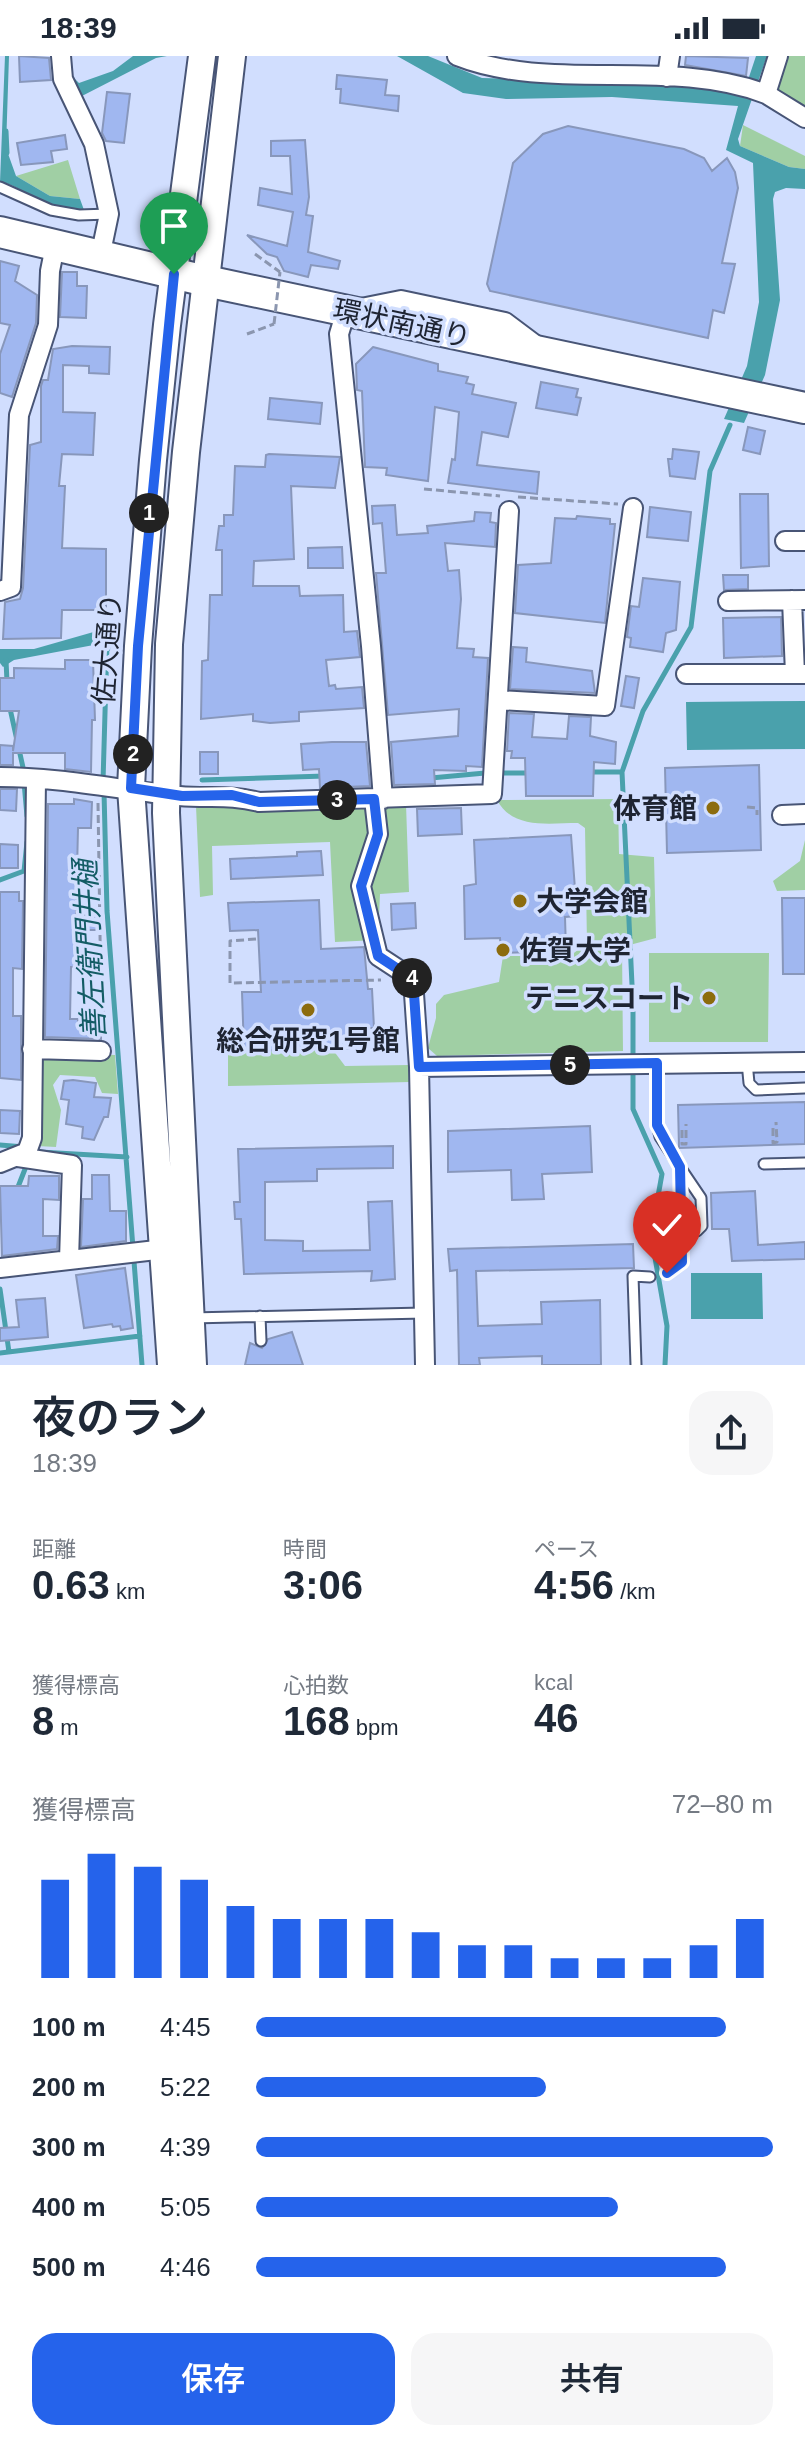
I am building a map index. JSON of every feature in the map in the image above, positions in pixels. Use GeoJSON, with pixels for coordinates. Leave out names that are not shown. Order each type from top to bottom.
{"type":"FeatureCollection","features":[{"type":"Feature","properties":{"kind":"highway","name":"環状南通り"},"geometry":{"type":"LineString","coordinates":[[0,232],[206,281],[805,408]]}},
{"type":"Feature","properties":{"kind":"main road","name":"佐大通り"},"geometry":{"type":"LineString","coordinates":[[171,1365],[145,1251],[112,786],[139,630],[174,274],[202,56]]}},
{"type":"Feature","properties":{"kind":"main road"},"geometry":{"type":"LineString","coordinates":[[193,1365],[166,794],[169,644],[175,558],[232,56]]}},
{"type":"Feature","properties":{"kind":"street"},"geometry":{"type":"LineString","coordinates":[[61,56],[63,79],[94,144],[109,214],[100,257]]}},
{"type":"Feature","properties":{"kind":"street"},"geometry":{"type":"LineString","coordinates":[[457,56],[481,66],[513,63],[741,84],[766,94],[805,118]]}},
{"type":"Feature","properties":{"kind":"street"},"geometry":{"type":"LineString","coordinates":[[667,77],[670,56]]}},
{"type":"Feature","properties":{"kind":"street"},"geometry":{"type":"LineString","coordinates":[[766,94],[778,56]]}},
{"type":"Feature","properties":{"kind":"street"},"geometry":{"type":"LineString","coordinates":[[0,591],[11,587],[7,525],[19,415],[48,325],[50,271],[55,246]]}},
{"type":"Feature","properties":{"kind":"street"},"geometry":{"type":"LineString","coordinates":[[346,311],[339,334],[371,646],[378,799],[378,834],[361,886],[378,956],[413,979],[419,1067],[425,1365]]}},
{"type":"Feature","properties":{"kind":"street"},"geometry":{"type":"LineString","coordinates":[[498,700],[605,706],[633,508]]}},
{"type":"Feature","properties":{"kind":"street"},"geometry":{"type":"LineString","coordinates":[[0,777],[112,786],[166,794],[232,795],[259,802],[492,794],[509,511]]}},
{"type":"Feature","properties":{"kind":"street"},"geometry":{"type":"LineString","coordinates":[[785,541],[805,541]]}},
{"type":"Feature","properties":{"kind":"street"},"geometry":{"type":"LineString","coordinates":[[686,674],[800,674],[798,600],[728,601]]}},
{"type":"Feature","properties":{"kind":"street"},"geometry":{"type":"LineString","coordinates":[[29,778],[32,1049],[23,1156],[72,1165],[69,1260]]}},
{"type":"Feature","properties":{"kind":"street"},"geometry":{"type":"LineString","coordinates":[[782,815],[805,814]]}},
{"type":"Feature","properties":{"kind":"street"},"geometry":{"type":"LineString","coordinates":[[32,1049],[101,1051]]}},
{"type":"Feature","properties":{"kind":"street"},"geometry":{"type":"LineString","coordinates":[[419,1067],[805,1062]]}},
{"type":"Feature","properties":{"kind":"street"},"geometry":{"type":"LineString","coordinates":[[1,1268],[145,1251]]}},
{"type":"Feature","properties":{"kind":"lane"},"geometry":{"type":"LineString","coordinates":[[0,187],[51,210],[79,215],[109,214]]}},
{"type":"Feature","properties":{"kind":"lane"},"geometry":{"type":"LineString","coordinates":[[747,1061],[749,1083],[756,1090],[805,1088]]}},
{"type":"Feature","properties":{"kind":"lane"},"geometry":{"type":"LineString","coordinates":[[657,1063],[657,1125],[701,1198],[702,1226],[697,1231],[681,1230]]}},
{"type":"Feature","properties":{"kind":"lane"},"geometry":{"type":"LineString","coordinates":[[764,1164],[805,1163]]}},
{"type":"Feature","properties":{"kind":"lane"},"geometry":{"type":"LineString","coordinates":[[667,1273],[682,1262],[680,1167]]}},
{"type":"Feature","properties":{"kind":"lane"},"geometry":{"type":"LineString","coordinates":[[636,1365],[633,1276],[650,1277]]}},
{"type":"Feature","properties":{"kind":"lane"},"geometry":{"type":"LineString","coordinates":[[190,1318],[424,1313]]}},
{"type":"Feature","properties":{"kind":"lane"},"geometry":{"type":"LineString","coordinates":[[260,1316],[261,1341]]}},
{"type":"Feature","properties":{"kind":"path"},"geometry":{"type":"LineString","coordinates":[[247,334],[274,324],[280,272],[255,254]]}},
{"type":"Feature","properties":{"kind":"path"},"geometry":{"type":"LineString","coordinates":[[424,489],[628,504],[633,508]]}},
{"type":"Feature","properties":{"kind":"path"},"geometry":{"type":"LineString","coordinates":[[101,1051],[110,1049],[101,999],[112,786]]}},
{"type":"Feature","properties":{"kind":"path"},"geometry":{"type":"LineString","coordinates":[[747,807],[757,808],[757,815]]}},
{"type":"Feature","properties":{"kind":"path"},"geometry":{"type":"LineString","coordinates":[[256,939],[230,941],[230,983],[413,979]]}},
{"type":"Feature","properties":{"kind":"path"},"geometry":{"type":"LineString","coordinates":[[773,1128],[773,1143],[777,1142],[776,1122]]}},
{"type":"Feature","properties":{"kind":"path"},"geometry":{"type":"LineString","coordinates":[[682,1130],[682,1144],[686,1144],[686,1124]]}},
{"type":"Feature","properties":{"kind":"shaded area"},"geometry":{"type":"Polygon","coordinates":[[[5,56],[9,56],[6,148],[16,176],[50,196],[80,199],[84,210],[74,213],[53,209],[0,182],[5,56]]]}},
{"type":"Feature","properties":{"kind":"shaded area"},"geometry":{"type":"Polygon","coordinates":[[[133,56],[167,56],[156,58],[80,97],[70,86],[72,76],[79,83],[113,71],[133,56]]]}},
{"type":"Feature","properties":{"kind":"shaded area"},"geometry":{"type":"Polygon","coordinates":[[[397,56],[428,56],[482,78],[630,82],[744,92],[756,56],[767,56],[738,139],[740,146],[789,167],[805,169],[805,189],[786,188],[775,192],[773,199],[780,300],[765,375],[744,423],[724,419],[747,366],[759,302],[753,163],[726,150],[738,106],[612,97],[506,99],[463,93],[397,56]]]}},
{"type":"Feature","properties":{"kind":"shaded area"},"geometry":{"type":"Polygon","coordinates":[[[783,56],[805,56],[805,111],[771,90],[783,56]]]}},
{"type":"Feature","properties":{"kind":"shaded area"},"geometry":{"type":"Polygon","coordinates":[[[743,125],[805,156],[805,169],[789,167],[740,146],[743,125]]]}},
{"type":"Feature","properties":{"kind":"shaded area"},"geometry":{"type":"Polygon","coordinates":[[[68,160],[80,199],[50,196],[16,176],[68,160]]]}},
{"type":"Feature","properties":{"kind":"shaded area"},"geometry":{"type":"Polygon","coordinates":[[[111,627],[110,651],[99,644],[14,660],[3,667],[0,663],[0,649],[34,649],[111,627]]]}},
{"type":"Feature","properties":{"kind":"shaded area"},"geometry":{"type":"Polygon","coordinates":[[[805,701],[805,749],[687,750],[686,702],[805,701]]]}},
{"type":"Feature","properties":{"kind":"shaded area"},"geometry":{"type":"Polygon","coordinates":[[[618,799],[619,854],[654,857],[656,938],[622,947],[623,1051],[437,1056],[428,1048],[436,1018],[436,1004],[444,995],[499,982],[503,956],[570,956],[587,943],[585,828],[578,823],[544,824],[522,820],[504,810],[497,800],[618,799]]]}},
{"type":"Feature","properties":{"kind":"shaded area"},"geometry":{"type":"Polygon","coordinates":[[[406,804],[409,892],[380,894],[378,940],[335,942],[330,842],[212,846],[213,895],[200,897],[196,806],[406,804]]]}},
{"type":"Feature","properties":{"kind":"shaded area"},"geometry":{"type":"Polygon","coordinates":[[[805,840],[805,890],[777,891],[773,881],[800,861],[805,840]]]}},
{"type":"Feature","properties":{"kind":"shaded area","name":"テニスコート"},"geometry":{"type":"Polygon","coordinates":[[[649,953],[769,953],[768,1042],[649,1042],[649,953]]]}},
{"type":"Feature","properties":{"kind":"shaded area"},"geometry":{"type":"Polygon","coordinates":[[[333,1050],[345,1066],[409,1065],[410,1082],[228,1086],[228,1052],[333,1050]]]}},
{"type":"Feature","properties":{"kind":"shaded area"},"geometry":{"type":"Polygon","coordinates":[[[38,1053],[115,1055],[118,1094],[102,1093],[95,1077],[60,1075],[53,1085],[61,1110],[56,1147],[37,1146],[38,1053]]]}},
{"type":"Feature","properties":{"kind":"shaded area"},"geometry":{"type":"Polygon","coordinates":[[[691,1273],[762,1273],[763,1319],[691,1319],[691,1273]]]}},
{"type":"Feature","properties":{"kind":"building"},"geometry":{"type":"Polygon","coordinates":[[[19,56],[49,58],[51,80],[20,82],[19,56]]]}},
{"type":"Feature","properties":{"kind":"building"},"geometry":{"type":"Polygon","coordinates":[[[686,56],[748,58],[746,76],[685,65],[686,56]]]}},
{"type":"Feature","properties":{"kind":"building"},"geometry":{"type":"Polygon","coordinates":[[[337,75],[387,80],[385,95],[399,96],[398,111],[340,103],[341,89],[336,89],[337,75]]]}},
{"type":"Feature","properties":{"kind":"building"},"geometry":{"type":"Polygon","coordinates":[[[107,92],[130,94],[124,143],[106,141],[102,133],[107,92]]]}},
{"type":"Feature","properties":{"kind":"building"},"geometry":{"type":"Polygon","coordinates":[[[568,126],[684,149],[704,158],[712,171],[727,158],[735,172],[738,188],[722,263],[735,264],[724,313],[713,310],[708,338],[490,291],[487,284],[513,163],[543,134],[568,126]]]}},
{"type":"Feature","properties":{"kind":"building"},"geometry":{"type":"Polygon","coordinates":[[[65,135],[67,149],[51,151],[53,162],[21,165],[17,143],[65,135]]]}},
{"type":"Feature","properties":{"kind":"building"},"geometry":{"type":"Polygon","coordinates":[[[305,140],[309,197],[306,215],[313,216],[308,252],[340,261],[338,269],[311,265],[308,277],[284,271],[277,257],[267,254],[247,235],[287,246],[293,212],[258,205],[260,188],[292,194],[290,156],[271,156],[271,141],[305,140]]]}},
{"type":"Feature","properties":{"kind":"building"},"geometry":{"type":"Polygon","coordinates":[[[0,261],[19,266],[15,281],[37,295],[36,323],[12,397],[0,393],[0,354],[10,325],[0,323],[0,261]]]}},
{"type":"Feature","properties":{"kind":"building"},"geometry":{"type":"Polygon","coordinates":[[[62,272],[77,272],[77,286],[87,286],[86,318],[60,317],[62,272]]]}},
{"type":"Feature","properties":{"kind":"building"},"geometry":{"type":"Polygon","coordinates":[[[110,347],[109,374],[89,373],[89,366],[63,365],[63,412],[95,413],[93,455],[62,454],[59,486],[65,486],[62,548],[106,549],[106,610],[62,610],[61,638],[3,639],[5,602],[20,599],[23,588],[30,445],[41,442],[41,386],[43,380],[48,380],[53,349],[110,347]]]}},
{"type":"Feature","properties":{"kind":"building"},"geometry":{"type":"Polygon","coordinates":[[[373,347],[438,364],[438,371],[468,377],[466,383],[474,385],[472,394],[516,403],[508,437],[482,432],[477,465],[539,472],[537,494],[448,483],[452,459],[455,460],[459,412],[435,407],[428,481],[386,475],[387,468],[365,467],[362,391],[357,390],[356,364],[373,347]]]}},
{"type":"Feature","properties":{"kind":"building"},"geometry":{"type":"Polygon","coordinates":[[[541,382],[578,389],[576,397],[581,398],[577,415],[536,408],[541,382]]]}},
{"type":"Feature","properties":{"kind":"building"},"geometry":{"type":"Polygon","coordinates":[[[270,398],[322,403],[320,424],[268,419],[270,398]]]}},
{"type":"Feature","properties":{"kind":"building"},"geometry":{"type":"Polygon","coordinates":[[[748,427],[765,431],[760,454],[743,450],[748,427]]]}},
{"type":"Feature","properties":{"kind":"building"},"geometry":{"type":"Polygon","coordinates":[[[673,449],[699,452],[695,479],[670,476],[668,459],[672,459],[673,449]]]}},
{"type":"Feature","properties":{"kind":"building"},"geometry":{"type":"Polygon","coordinates":[[[266,455],[340,457],[335,488],[291,486],[294,559],[254,561],[253,586],[299,586],[300,596],[343,595],[344,632],[357,631],[360,657],[326,660],[329,686],[335,685],[336,689],[362,687],[364,708],[299,712],[299,721],[270,723],[253,721],[253,714],[201,719],[202,661],[208,660],[210,595],[222,595],[222,550],[216,550],[219,526],[224,526],[224,515],[233,515],[235,466],[265,467],[266,455]]]}},
{"type":"Feature","properties":{"kind":"building"},"geometry":{"type":"Polygon","coordinates":[[[740,494],[768,494],[769,566],[741,568],[740,494]]]}},
{"type":"Feature","properties":{"kind":"building"},"geometry":{"type":"Polygon","coordinates":[[[395,505],[397,535],[428,533],[427,526],[474,521],[475,512],[491,513],[490,522],[496,523],[495,547],[445,543],[448,571],[459,570],[461,599],[457,648],[474,649],[473,657],[488,658],[482,767],[466,766],[466,771],[434,770],[435,784],[394,785],[391,742],[458,736],[459,709],[388,715],[376,573],[386,573],[382,523],[373,524],[372,506],[395,505]]]}},
{"type":"Feature","properties":{"kind":"building"},"geometry":{"type":"Polygon","coordinates":[[[650,507],[691,512],[688,541],[647,537],[650,507]]]}},
{"type":"Feature","properties":{"kind":"building"},"geometry":{"type":"Polygon","coordinates":[[[577,516],[610,519],[610,524],[615,524],[605,623],[515,613],[518,565],[551,563],[555,518],[576,519],[577,516]]]}},
{"type":"Feature","properties":{"kind":"building"},"geometry":{"type":"Polygon","coordinates":[[[342,547],[343,568],[308,568],[308,548],[342,547]]]}},
{"type":"Feature","properties":{"kind":"building"},"geometry":{"type":"Polygon","coordinates":[[[723,575],[748,575],[748,589],[724,590],[723,575]]]}},
{"type":"Feature","properties":{"kind":"building"},"geometry":{"type":"Polygon","coordinates":[[[643,578],[680,582],[676,630],[666,633],[663,652],[630,647],[631,638],[627,637],[631,606],[639,607],[643,578]]]}},
{"type":"Feature","properties":{"kind":"building"},"geometry":{"type":"Polygon","coordinates":[[[781,617],[782,656],[724,658],[723,618],[781,617]]]}},
{"type":"Feature","properties":{"kind":"building"},"geometry":{"type":"Polygon","coordinates":[[[513,647],[527,648],[526,662],[592,671],[595,693],[510,689],[513,647]]]}},
{"type":"Feature","properties":{"kind":"building"},"geometry":{"type":"Polygon","coordinates":[[[65,660],[93,660],[95,720],[92,720],[91,772],[65,769],[65,753],[13,753],[13,765],[0,765],[0,745],[13,746],[13,751],[19,711],[0,711],[0,678],[14,678],[14,668],[65,669],[65,660]]]}},
{"type":"Feature","properties":{"kind":"building"},"geometry":{"type":"Polygon","coordinates":[[[626,676],[639,678],[634,708],[621,706],[626,676]]]}},
{"type":"Feature","properties":{"kind":"building"},"geometry":{"type":"Polygon","coordinates":[[[509,713],[534,714],[532,737],[567,739],[569,716],[591,717],[590,736],[616,742],[615,764],[594,762],[593,796],[526,796],[525,758],[511,758],[512,751],[507,751],[509,713]]]}},
{"type":"Feature","properties":{"kind":"building"},"geometry":{"type":"Polygon","coordinates":[[[366,742],[370,786],[320,788],[319,769],[303,770],[301,744],[366,742]]]}},
{"type":"Feature","properties":{"kind":"building"},"geometry":{"type":"Polygon","coordinates":[[[200,752],[218,752],[218,774],[200,774],[200,752]]]}},
{"type":"Feature","properties":{"kind":"building","name":"体育館"},"geometry":{"type":"Polygon","coordinates":[[[759,765],[761,850],[667,853],[665,768],[759,765]]]}},
{"type":"Feature","properties":{"kind":"building"},"geometry":{"type":"Polygon","coordinates":[[[0,789],[17,789],[16,811],[0,810],[0,789]]]}},
{"type":"Feature","properties":{"kind":"building"},"geometry":{"type":"Polygon","coordinates":[[[74,799],[92,802],[91,828],[78,828],[76,914],[100,917],[99,930],[85,930],[84,967],[71,967],[70,1019],[78,1019],[78,1024],[101,1024],[101,1039],[45,1037],[48,804],[74,804],[74,799]]]}},
{"type":"Feature","properties":{"kind":"building"},"geometry":{"type":"Polygon","coordinates":[[[461,808],[462,834],[418,836],[417,809],[461,808]]]}},
{"type":"Feature","properties":{"kind":"building","name":"大学会館"},"geometry":{"type":"Polygon","coordinates":[[[571,835],[577,916],[565,917],[566,951],[501,953],[500,938],[465,939],[464,886],[476,884],[474,840],[571,835]]]}},
{"type":"Feature","properties":{"kind":"building"},"geometry":{"type":"Polygon","coordinates":[[[0,844],[18,845],[18,868],[0,868],[0,844]]]}},
{"type":"Feature","properties":{"kind":"building"},"geometry":{"type":"Polygon","coordinates":[[[321,851],[323,875],[231,879],[230,859],[297,856],[297,852],[321,851]]]}},
{"type":"Feature","properties":{"kind":"building"},"geometry":{"type":"Polygon","coordinates":[[[0,892],[19,892],[19,901],[23,901],[22,969],[13,968],[13,1016],[21,1016],[21,1080],[0,1078],[0,892]]]}},
{"type":"Feature","properties":{"kind":"building"},"geometry":{"type":"Polygon","coordinates":[[[782,898],[805,898],[805,974],[783,974],[782,898]]]}},
{"type":"Feature","properties":{"kind":"building"},"geometry":{"type":"Polygon","coordinates":[[[319,900],[321,949],[364,947],[368,989],[372,989],[374,1028],[362,1028],[363,1048],[244,1051],[242,992],[261,992],[258,930],[230,931],[228,903],[319,900]]]}},
{"type":"Feature","properties":{"kind":"building"},"geometry":{"type":"Polygon","coordinates":[[[415,903],[416,928],[392,930],[391,904],[415,903]]]}},
{"type":"Feature","properties":{"kind":"building"},"geometry":{"type":"Polygon","coordinates":[[[64,1081],[96,1083],[94,1097],[111,1098],[108,1117],[104,1117],[94,1140],[82,1138],[83,1127],[66,1124],[69,1100],[61,1099],[64,1081]]]}},
{"type":"Feature","properties":{"kind":"building"},"geometry":{"type":"Polygon","coordinates":[[[805,1102],[805,1144],[679,1148],[678,1105],[805,1102]]]}},
{"type":"Feature","properties":{"kind":"building"},"geometry":{"type":"Polygon","coordinates":[[[0,1110],[20,1111],[19,1134],[0,1133],[0,1110]]]}},
{"type":"Feature","properties":{"kind":"building"},"geometry":{"type":"Polygon","coordinates":[[[590,1126],[592,1172],[542,1174],[544,1199],[512,1200],[511,1170],[448,1172],[448,1131],[590,1126]]]}},
{"type":"Feature","properties":{"kind":"building"},"geometry":{"type":"Polygon","coordinates":[[[393,1146],[393,1168],[317,1169],[317,1181],[265,1182],[265,1240],[303,1241],[303,1251],[370,1250],[368,1202],[392,1201],[395,1279],[371,1281],[372,1271],[244,1274],[241,1219],[235,1219],[234,1202],[240,1202],[238,1149],[393,1146]]]}},
{"type":"Feature","properties":{"kind":"building"},"geometry":{"type":"Polygon","coordinates":[[[92,1175],[109,1175],[110,1211],[126,1211],[126,1241],[81,1247],[83,1199],[92,1199],[92,1175]]]}},
{"type":"Feature","properties":{"kind":"building"},"geometry":{"type":"Polygon","coordinates":[[[29,1176],[59,1176],[59,1200],[43,1199],[43,1236],[58,1236],[57,1249],[2,1256],[0,1186],[28,1186],[29,1176]]]}},
{"type":"Feature","properties":{"kind":"building"},"geometry":{"type":"Polygon","coordinates":[[[755,1191],[758,1245],[805,1242],[805,1259],[732,1261],[729,1229],[712,1229],[711,1193],[755,1191]]]}},
{"type":"Feature","properties":{"kind":"building"},"geometry":{"type":"Polygon","coordinates":[[[633,1244],[634,1268],[476,1271],[478,1326],[542,1324],[541,1302],[600,1300],[601,1365],[542,1365],[542,1356],[479,1358],[480,1365],[459,1365],[457,1270],[450,1271],[448,1249],[633,1244]]]}},
{"type":"Feature","properties":{"kind":"building"},"geometry":{"type":"Polygon","coordinates":[[[125,1268],[133,1328],[121,1330],[120,1326],[113,1327],[112,1324],[84,1328],[76,1275],[125,1268]]]}},
{"type":"Feature","properties":{"kind":"building"},"geometry":{"type":"Polygon","coordinates":[[[45,1298],[48,1337],[0,1341],[0,1328],[19,1327],[16,1300],[45,1298]]]}},
{"type":"Feature","properties":{"kind":"building"},"geometry":{"type":"Polygon","coordinates":[[[292,1332],[303,1365],[245,1365],[250,1343],[262,1348],[268,1339],[292,1332]]]}},
{"type":"Feature","properties":{"kind":"waterway"},"geometry":{"type":"LineString","coordinates":[[6,131],[7,153]]}},
{"type":"Feature","properties":{"kind":"waterway"},"geometry":{"type":"LineString","coordinates":[[665,1365],[667,1326],[651,1235],[662,1174],[633,1109],[633,1006],[622,772],[643,711],[691,627],[710,471],[730,425]]}},
{"type":"Feature","properties":{"kind":"waterway","name":"善左衛門井樋"},"geometry":{"type":"LineString","coordinates":[[103,782],[107,644]]}},
{"type":"Feature","properties":{"kind":"waterway"},"geometry":{"type":"LineString","coordinates":[[6,660],[7,682]]}},
{"type":"Feature","properties":{"kind":"waterway"},"geometry":{"type":"LineString","coordinates":[[9,704],[24,772]]}},
{"type":"Feature","properties":{"kind":"waterway"},"geometry":{"type":"LineString","coordinates":[[587,772],[622,772]]}},
{"type":"Feature","properties":{"kind":"waterway"},"geometry":{"type":"LineString","coordinates":[[431,778],[485,773]]}},
{"type":"Feature","properties":{"kind":"waterway"},"geometry":{"type":"LineString","coordinates":[[502,773],[529,773]]}},
{"type":"Feature","properties":{"kind":"waterway"},"geometry":{"type":"LineString","coordinates":[[202,780],[325,776]]}},
{"type":"Feature","properties":{"kind":"waterway"},"geometry":{"type":"LineString","coordinates":[[24,782],[27,816]]}},
{"type":"Feature","properties":{"kind":"waterway","name":"善左衛門井樋"},"geometry":{"type":"LineString","coordinates":[[104,792],[107,911],[142,1365]]}},
{"type":"Feature","properties":{"kind":"waterway"},"geometry":{"type":"LineString","coordinates":[[0,880],[24,871],[27,842]]}},
{"type":"Feature","properties":{"kind":"waterway"},"geometry":{"type":"LineString","coordinates":[[0,1145],[24,1147]]}},
{"type":"Feature","properties":{"kind":"waterway"},"geometry":{"type":"LineString","coordinates":[[40,1152],[127,1157]]}},
{"type":"Feature","properties":{"kind":"waterway"},"geometry":{"type":"LineString","coordinates":[[16,1192],[27,1164]]}},
{"type":"Feature","properties":{"kind":"waterway"},"geometry":{"type":"LineString","coordinates":[[0,1289],[9,1352]]}},
{"type":"Feature","properties":{"kind":"waterway"},"geometry":{"type":"LineString","coordinates":[[0,1353],[140,1336]]}},
{"type":"Feature","properties":{"kind":"place","name":"体育館"},"geometry":{"type":"Point","coordinates":[713,808]}},
{"type":"Feature","properties":{"kind":"place","name":"大学会館"},"geometry":{"type":"Point","coordinates":[520,901]}},
{"type":"Feature","properties":{"kind":"place","name":"佐賀大学"},"geometry":{"type":"Point","coordinates":[503,950]}},
{"type":"Feature","properties":{"kind":"place","name":"テニスコート"},"geometry":{"type":"Point","coordinates":[709,998]}},
{"type":"Feature","properties":{"kind":"place","name":"総合研究1号館"},"geometry":{"type":"Point","coordinates":[308,1010]}},
{"type":"Feature","properties":{"kind":"route"},"geometry":{"type":"LineString","coordinates":[[174,274],[153,460],[138,646],[131,788],[182,796],[232,795],[259,802],[374,799],[378,834],[376,849],[363,872],[361,886],[378,956],[413,979],[419,1067],[657,1063],[657,1125],[660,1137],[680,1167],[682,1262],[667,1273]]}}]}
